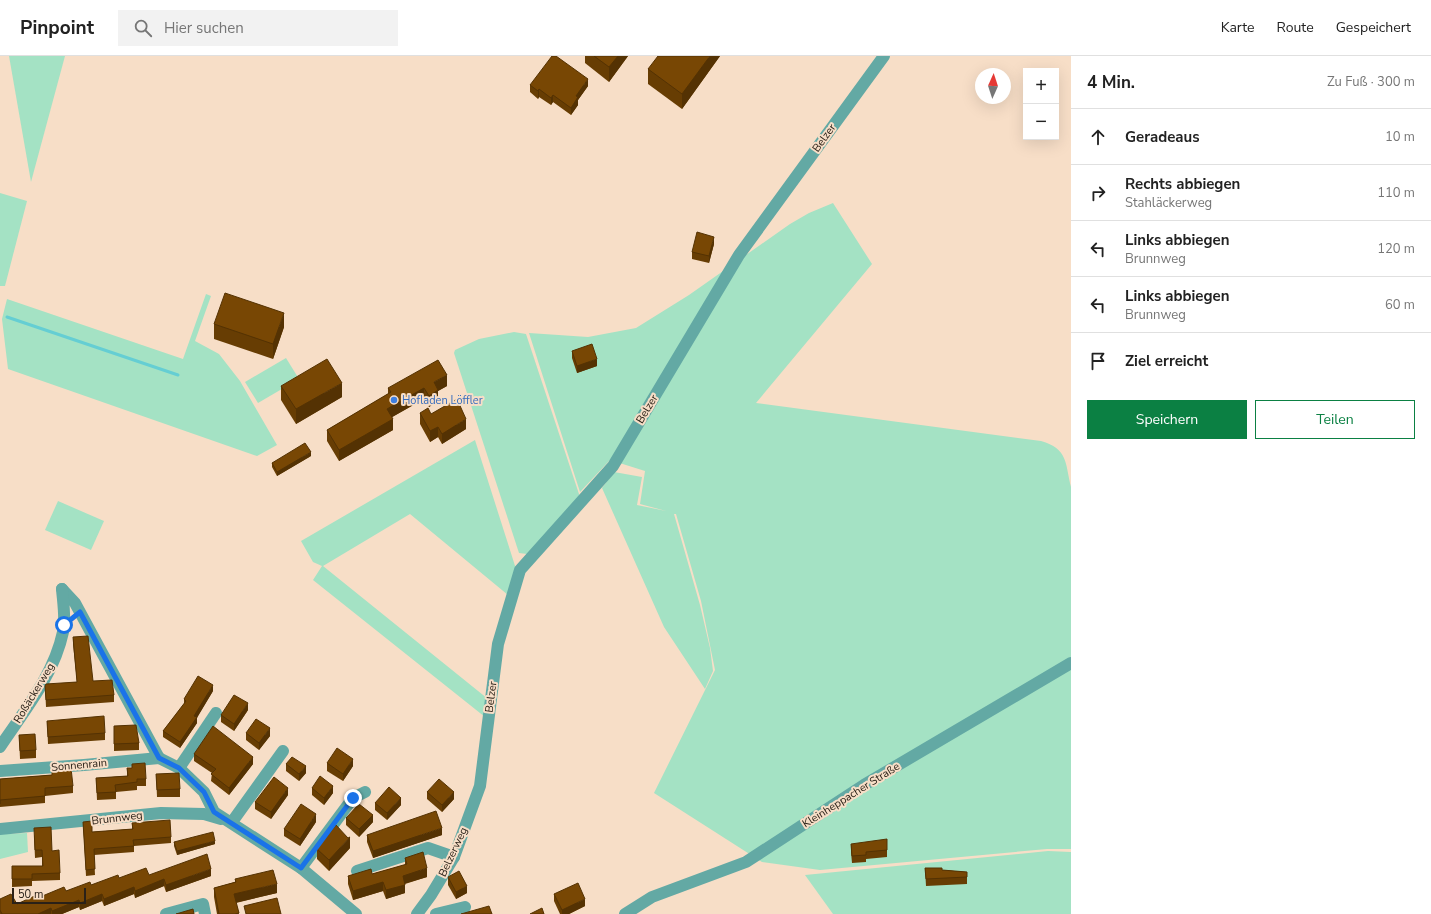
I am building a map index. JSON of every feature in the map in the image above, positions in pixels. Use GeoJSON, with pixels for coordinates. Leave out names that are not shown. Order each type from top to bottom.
{"type":"FeatureCollection","features":[{"type":"Feature","properties":{"kind":"street","name":"Belzer"},"geometry":{"type":"LineString","coordinates":[[480,786],[498,644],[520,570],[613,466],[739,255],[884,56]]}},
{"type":"Feature","properties":{"kind":"street","name":"Roßäckerweg"},"geometry":{"type":"LineString","coordinates":[[0,747],[40,687],[53,663],[64,631],[62,589],[75,603],[80,612]]}},
{"type":"Feature","properties":{"kind":"street"},"geometry":{"type":"LineString","coordinates":[[64,625],[80,612],[159,758]]}},
{"type":"Feature","properties":{"kind":"street","name":"Kleinheppacher Straße"},"geometry":{"type":"LineString","coordinates":[[625,914],[652,897],[746,862],[864,785],[1071,663]]}},
{"type":"Feature","properties":{"kind":"street"},"geometry":{"type":"LineString","coordinates":[[179,768],[216,713]]}},
{"type":"Feature","properties":{"kind":"street"},"geometry":{"type":"LineString","coordinates":[[232,822],[283,751]]}},
{"type":"Feature","properties":{"kind":"street","name":"Brunnweg"},"geometry":{"type":"LineString","coordinates":[[159,758],[179,768],[204,792],[214,812],[232,822],[301,868],[356,914]]}},
{"type":"Feature","properties":{"kind":"street","name":"Sonnenrain"},"geometry":{"type":"LineString","coordinates":[[0,771],[159,758]]}},
{"type":"Feature","properties":{"kind":"street","name":"Belzerweg"},"geometry":{"type":"LineString","coordinates":[[421,909],[454,857],[480,786]]}},
{"type":"Feature","properties":{"kind":"street"},"geometry":{"type":"LineString","coordinates":[[301,868],[353,798],[365,792]]}},
{"type":"Feature","properties":{"kind":"street","name":"Brunnweg"},"geometry":{"type":"LineString","coordinates":[[0,829],[161,813],[204,814],[232,822]]}},
{"type":"Feature","properties":{"kind":"street"},"geometry":{"type":"LineString","coordinates":[[357,872],[428,848],[454,857]]}},
{"type":"Feature","properties":{"kind":"street"},"geometry":{"type":"LineString","coordinates":[[166,914],[203,904],[205,914]]}},
{"type":"Feature","properties":{"kind":"street"},"geometry":{"type":"LineString","coordinates":[[421,909],[435,914],[465,907]]}},
{"type":"Feature","properties":{"kind":"green space"},"geometry":{"type":"Polygon","coordinates":[[[9,56],[65,56],[31,182],[9,56]]]}},
{"type":"Feature","properties":{"kind":"green space"},"geometry":{"type":"Polygon","coordinates":[[[0,193],[27,201],[5,286],[0,286],[0,193]]]}},
{"type":"Feature","properties":{"kind":"green space"},"geometry":{"type":"Polygon","coordinates":[[[833,203],[872,264],[756,403],[1041,441],[1050,444],[1061,452],[1066,464],[1071,487],[1071,849],[1047,849],[820,870],[762,862],[654,793],[715,670],[701,601],[676,514],[674,514],[700,605],[710,648],[713,671],[705,689],[664,627],[602,488],[614,472],[642,477],[637,505],[666,511],[640,504],[645,471],[610,460],[580,492],[529,333],[588,337],[636,328],[689,295],[790,224],[809,213],[833,203]]]}},
{"type":"Feature","properties":{"kind":"green space"},"geometry":{"type":"Polygon","coordinates":[[[206,294],[211,296],[195,341],[219,354],[240,381],[277,445],[257,456],[8,369],[2,319],[7,299],[183,359],[206,294]]]}},
{"type":"Feature","properties":{"kind":"green space"},"geometry":{"type":"Polygon","coordinates":[[[514,332],[526,334],[580,497],[527,554],[519,553],[454,353],[455,350],[479,339],[514,332]]]}},
{"type":"Feature","properties":{"kind":"green space"},"geometry":{"type":"Polygon","coordinates":[[[286,358],[299,379],[258,403],[245,382],[286,358]]]}},
{"type":"Feature","properties":{"kind":"green space"},"geometry":{"type":"Polygon","coordinates":[[[475,440],[516,569],[508,595],[410,514],[323,566],[488,699],[485,717],[313,580],[322,566],[313,562],[301,541],[475,440]]]}},
{"type":"Feature","properties":{"kind":"green space"},"geometry":{"type":"Polygon","coordinates":[[[58,501],[104,521],[91,550],[45,530],[58,501]]]}},
{"type":"Feature","properties":{"kind":"green space"},"geometry":{"type":"Polygon","coordinates":[[[27,833],[28,852],[0,859],[0,834],[27,833]]]}},
{"type":"Feature","properties":{"kind":"green space"},"geometry":{"type":"Polygon","coordinates":[[[1048,851],[1071,852],[1071,914],[833,914],[805,875],[1048,851]]]}},
{"type":"Feature","properties":{"kind":"building"},"geometry":{"type":"Polygon","coordinates":[[[552,56],[556,56],[588,79],[576,96],[578,97],[571,108],[553,95],[551,98],[539,89],[538,91],[530,85],[552,56]]]}},
{"type":"Feature","properties":{"kind":"building"},"geometry":{"type":"Polygon","coordinates":[[[594,56],[618,56],[609,67],[594,56]]]}},
{"type":"Feature","properties":{"kind":"building"},"geometry":{"type":"Polygon","coordinates":[[[658,56],[710,56],[682,94],[648,69],[658,56]]]}},
{"type":"Feature","properties":{"kind":"building"},"geometry":{"type":"Polygon","coordinates":[[[697,232],[714,237],[709,256],[692,252],[697,232]]]}},
{"type":"Feature","properties":{"kind":"building"},"geometry":{"type":"Polygon","coordinates":[[[225,293],[284,313],[273,344],[214,324],[225,293]]]}},
{"type":"Feature","properties":{"kind":"building"},"geometry":{"type":"Polygon","coordinates":[[[592,344],[597,359],[577,366],[572,351],[592,344]]]}},
{"type":"Feature","properties":{"kind":"building"},"geometry":{"type":"Polygon","coordinates":[[[327,359],[342,383],[296,409],[281,386],[327,359]]]}},
{"type":"Feature","properties":{"kind":"building"},"geometry":{"type":"Polygon","coordinates":[[[438,360],[447,375],[434,382],[438,390],[429,396],[424,388],[387,409],[393,419],[339,450],[327,430],[391,392],[388,388],[438,360]]]}},
{"type":"Feature","properties":{"kind":"building"},"geometry":{"type":"Polygon","coordinates":[[[457,399],[466,419],[442,434],[438,427],[430,431],[420,413],[428,408],[431,414],[457,399]]]}},
{"type":"Feature","properties":{"kind":"building"},"geometry":{"type":"Polygon","coordinates":[[[305,443],[311,452],[277,472],[272,463],[305,443]]]}},
{"type":"Feature","properties":{"kind":"building"},"geometry":{"type":"Polygon","coordinates":[[[88,636],[93,681],[112,680],[114,695],[46,700],[46,684],[77,682],[73,637],[88,636]]]}},
{"type":"Feature","properties":{"kind":"building"},"geometry":{"type":"Polygon","coordinates":[[[198,676],[213,685],[194,716],[197,717],[180,742],[163,731],[186,701],[184,699],[198,676]]]}},
{"type":"Feature","properties":{"kind":"building"},"geometry":{"type":"Polygon","coordinates":[[[234,695],[248,703],[234,724],[221,715],[234,695]]]}},
{"type":"Feature","properties":{"kind":"building"},"geometry":{"type":"Polygon","coordinates":[[[104,716],[105,733],[48,737],[47,721],[104,716]]]}},
{"type":"Feature","properties":{"kind":"building"},"geometry":{"type":"Polygon","coordinates":[[[256,719],[270,728],[259,743],[246,733],[256,719]]]}},
{"type":"Feature","properties":{"kind":"building"},"geometry":{"type":"Polygon","coordinates":[[[136,725],[139,743],[114,744],[114,726],[136,725]]]}},
{"type":"Feature","properties":{"kind":"building"},"geometry":{"type":"Polygon","coordinates":[[[213,726],[253,757],[229,788],[211,774],[216,769],[194,754],[213,726]]]}},
{"type":"Feature","properties":{"kind":"building"},"geometry":{"type":"Polygon","coordinates":[[[35,734],[36,750],[20,751],[19,735],[35,734]]]}},
{"type":"Feature","properties":{"kind":"building"},"geometry":{"type":"Polygon","coordinates":[[[337,748],[353,759],[343,774],[327,763],[337,748]]]}},
{"type":"Feature","properties":{"kind":"building"},"geometry":{"type":"Polygon","coordinates":[[[292,757],[306,766],[299,774],[286,764],[292,757]]]}},
{"type":"Feature","properties":{"kind":"building"},"geometry":{"type":"Polygon","coordinates":[[[145,763],[146,779],[137,779],[137,782],[115,785],[116,792],[97,793],[96,778],[128,776],[127,768],[132,768],[132,764],[145,763]]]}},
{"type":"Feature","properties":{"kind":"building"},"geometry":{"type":"Polygon","coordinates":[[[71,768],[73,786],[45,788],[45,796],[0,800],[0,779],[52,775],[52,770],[71,768]]]}},
{"type":"Feature","properties":{"kind":"building"},"geometry":{"type":"Polygon","coordinates":[[[179,773],[180,789],[157,790],[156,774],[179,773]]]}},
{"type":"Feature","properties":{"kind":"building"},"geometry":{"type":"Polygon","coordinates":[[[320,776],[333,786],[324,798],[312,788],[320,776]]]}},
{"type":"Feature","properties":{"kind":"building"},"geometry":{"type":"Polygon","coordinates":[[[274,777],[288,788],[271,812],[255,802],[274,777]]]}},
{"type":"Feature","properties":{"kind":"building"},"geometry":{"type":"Polygon","coordinates":[[[439,779],[454,792],[442,805],[427,792],[439,779]]]}},
{"type":"Feature","properties":{"kind":"building"},"geometry":{"type":"Polygon","coordinates":[[[389,787],[401,798],[387,813],[375,803],[389,787]]]}},
{"type":"Feature","properties":{"kind":"building"},"geometry":{"type":"Polygon","coordinates":[[[301,804],[316,814],[300,839],[284,829],[301,804]]]}},
{"type":"Feature","properties":{"kind":"building"},"geometry":{"type":"Polygon","coordinates":[[[359,804],[373,815],[359,829],[346,818],[359,804]]]}},
{"type":"Feature","properties":{"kind":"building"},"geometry":{"type":"Polygon","coordinates":[[[436,811],[442,828],[373,851],[367,835],[436,811]]]}},
{"type":"Feature","properties":{"kind":"building"},"geometry":{"type":"Polygon","coordinates":[[[170,820],[171,837],[133,840],[134,846],[94,849],[95,869],[86,870],[83,822],[92,821],[92,832],[133,829],[132,823],[170,820]]]}},
{"type":"Feature","properties":{"kind":"building"},"geometry":{"type":"Polygon","coordinates":[[[336,825],[348,838],[350,837],[329,860],[317,849],[336,825]]]}},
{"type":"Feature","properties":{"kind":"building"},"geometry":{"type":"Polygon","coordinates":[[[51,827],[52,851],[59,850],[60,873],[32,874],[32,879],[12,879],[12,866],[43,866],[42,850],[35,850],[34,828],[51,827]]]}},
{"type":"Feature","properties":{"kind":"building"},"geometry":{"type":"Polygon","coordinates":[[[213,832],[215,841],[177,851],[174,842],[213,832]]]}},
{"type":"Feature","properties":{"kind":"building"},"geometry":{"type":"Polygon","coordinates":[[[887,839],[887,850],[866,852],[866,855],[852,856],[851,844],[887,839]]]}},
{"type":"Feature","properties":{"kind":"building"},"geometry":{"type":"Polygon","coordinates":[[[423,852],[427,868],[403,876],[405,885],[386,890],[383,882],[353,891],[348,876],[371,869],[372,874],[407,864],[405,858],[423,852]]]}},
{"type":"Feature","properties":{"kind":"building"},"geometry":{"type":"Polygon","coordinates":[[[207,854],[211,869],[166,885],[164,879],[135,891],[134,887],[104,899],[102,894],[80,903],[79,900],[52,911],[51,908],[38,914],[2,914],[0,910],[0,899],[11,894],[17,904],[39,894],[40,897],[64,887],[66,891],[90,882],[91,885],[118,875],[119,878],[146,868],[149,875],[207,854]]]}},
{"type":"Feature","properties":{"kind":"building"},"geometry":{"type":"Polygon","coordinates":[[[925,868],[942,868],[942,870],[967,872],[967,877],[926,879],[925,868]]]}},
{"type":"Feature","properties":{"kind":"building"},"geometry":{"type":"Polygon","coordinates":[[[273,870],[277,884],[234,894],[239,913],[219,914],[214,888],[236,882],[235,879],[273,870]]]}},
{"type":"Feature","properties":{"kind":"building"},"geometry":{"type":"Polygon","coordinates":[[[459,871],[467,886],[456,892],[448,877],[459,871]]]}},
{"type":"Feature","properties":{"kind":"building"},"geometry":{"type":"Polygon","coordinates":[[[578,883],[585,899],[562,910],[554,894],[578,883]]]}},
{"type":"Feature","properties":{"kind":"building"},"geometry":{"type":"Polygon","coordinates":[[[277,898],[281,914],[246,914],[244,906],[277,898]]]}},
{"type":"Feature","properties":{"kind":"building"},"geometry":{"type":"Polygon","coordinates":[[[489,906],[492,914],[461,914],[489,906]]]}},
{"type":"Feature","properties":{"kind":"building"},"geometry":{"type":"Polygon","coordinates":[[[542,908],[544,914],[530,914],[542,908]]]}},
{"type":"Feature","properties":{"kind":"building"},"geometry":{"type":"Polygon","coordinates":[[[193,909],[194,914],[176,914],[193,909]]]}},
{"type":"Feature","properties":{"kind":"waterway"},"geometry":{"type":"LineString","coordinates":[[7,317],[178,375]]}},
{"type":"Feature","properties":{"kind":"place","name":"Hofladen Löffler"},"geometry":{"type":"Point","coordinates":[394,400]}},
{"type":"Feature","properties":{"kind":"route"},"geometry":{"type":"LineString","coordinates":[[64,625],[80,612],[159,758],[179,768],[204,792],[214,812],[232,822],[301,868],[353,798]]}}]}
